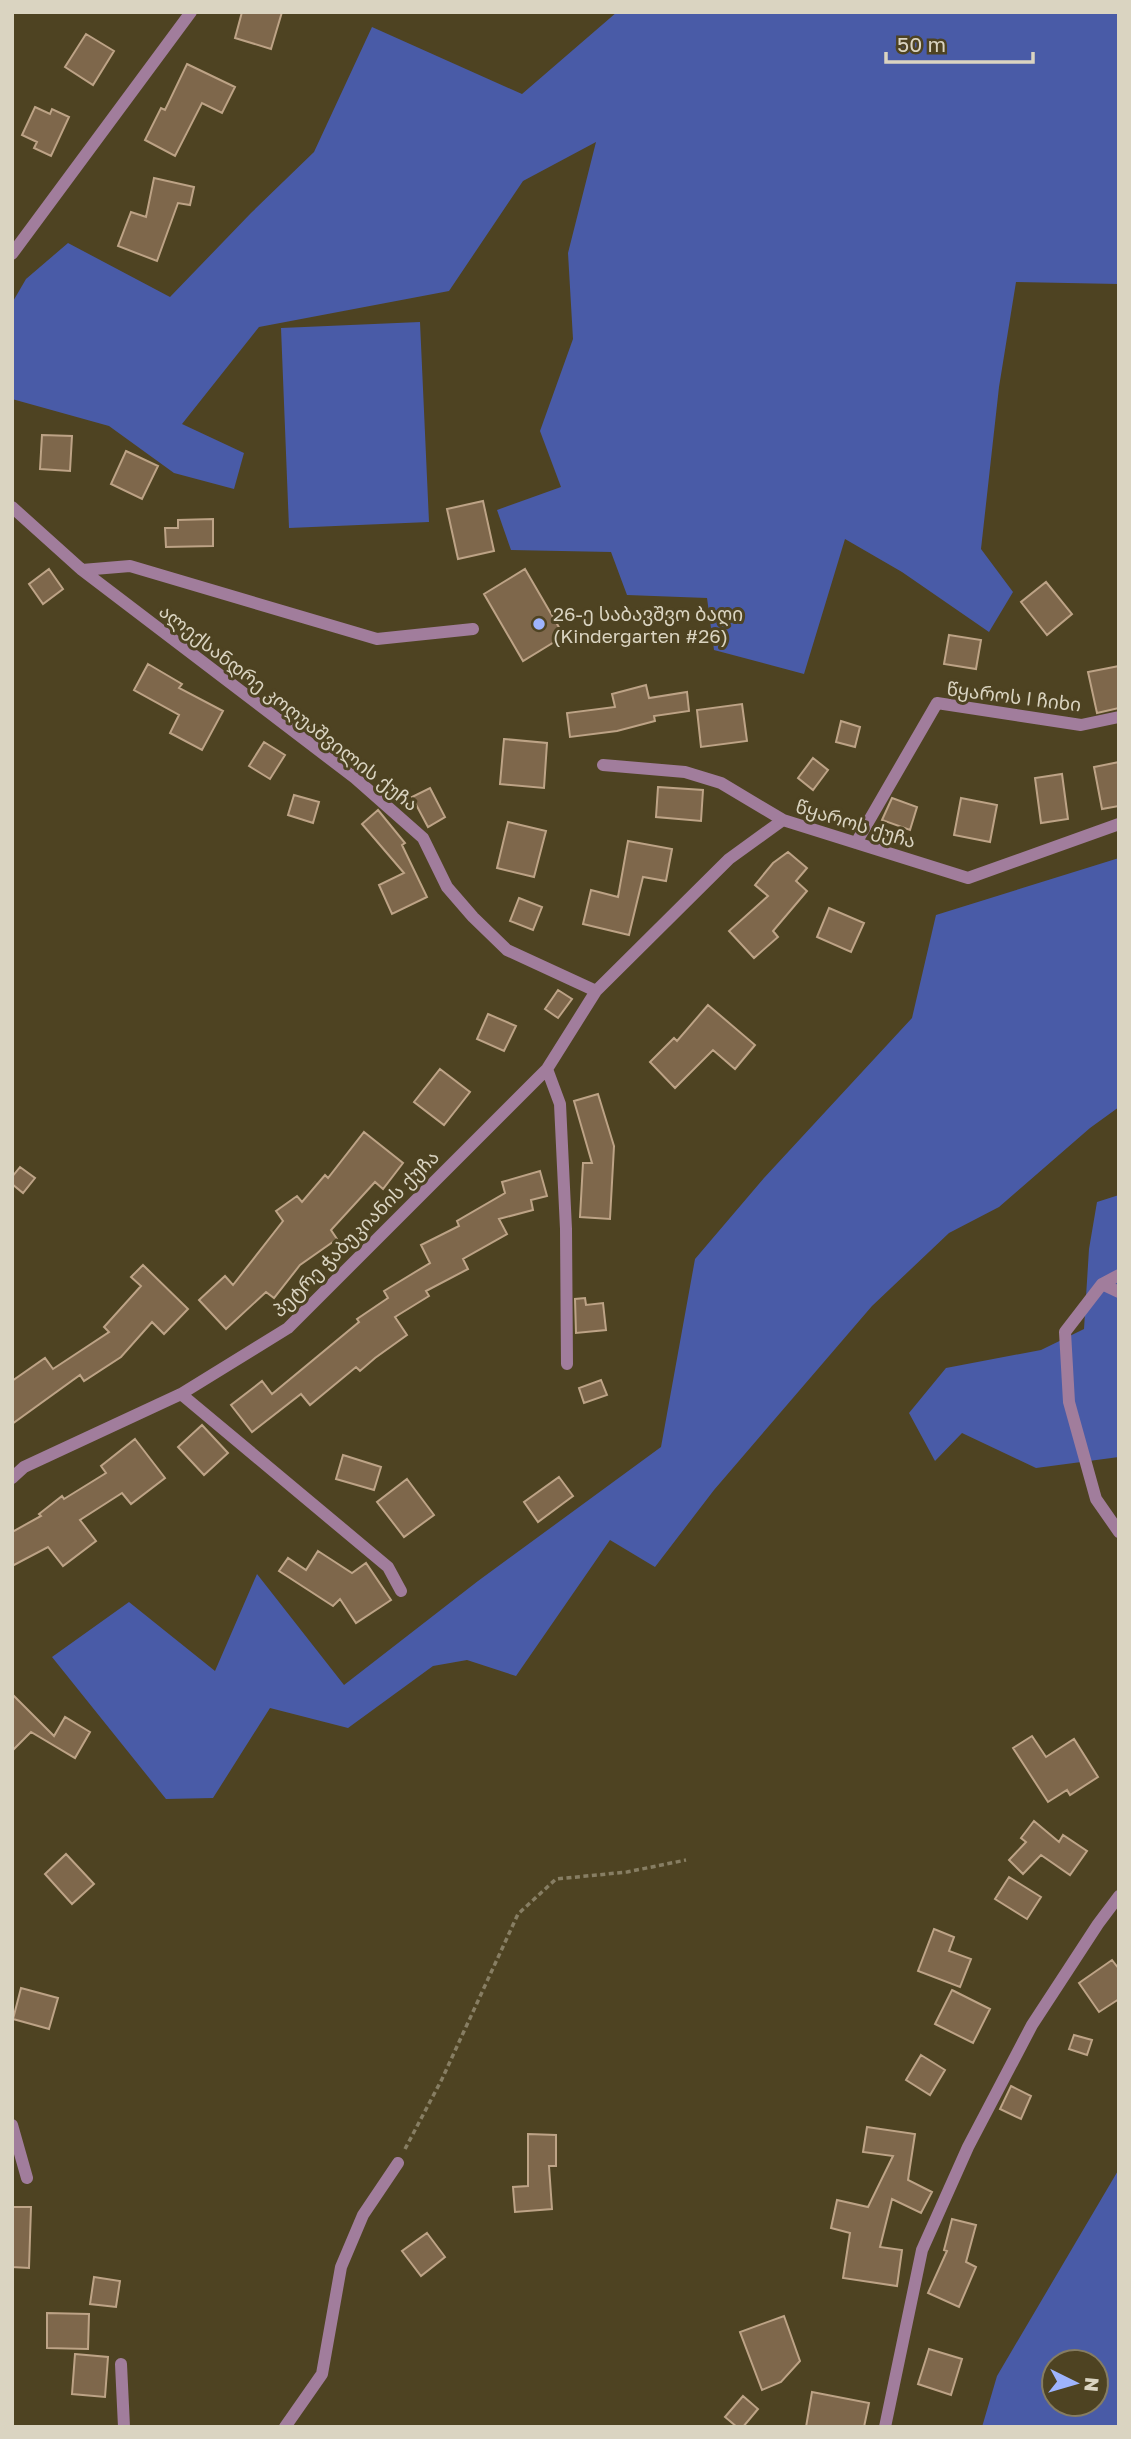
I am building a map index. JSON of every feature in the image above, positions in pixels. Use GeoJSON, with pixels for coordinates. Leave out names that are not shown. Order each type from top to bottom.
{"type":"FeatureCollection","features":[{"type":"Feature","properties":{"kind":"street"},"geometry":{"type":"LineString","coordinates":[[12,254],[191,12]]}},
{"type":"Feature","properties":{"kind":"street","name":"ალექსანდრე კოღუაშვილის ქუჩა"},"geometry":{"type":"LineString","coordinates":[[12,507],[82,570],[355,778],[424,838],[447,887],[507,950],[596,991]]}},
{"type":"Feature","properties":{"kind":"street"},"geometry":{"type":"LineString","coordinates":[[82,570],[130,566],[377,639],[472,629]]}},
{"type":"Feature","properties":{"kind":"street","name":"წყაროს I ჩიხი"},"geometry":{"type":"LineString","coordinates":[[856,843],[937,703],[1081,725],[1119,717]]}},
{"type":"Feature","properties":{"kind":"street"},"geometry":{"type":"LineString","coordinates":[[603,765],[685,772],[721,783],[783,820]]}},
{"type":"Feature","properties":{"kind":"street","name":"წყაროს ქუჩა"},"geometry":{"type":"LineString","coordinates":[[596,991],[729,859],[783,820],[968,878],[1119,824]]}},
{"type":"Feature","properties":{"kind":"street","name":"პეტრე ჭაბუკიანის ქუჩა"},"geometry":{"type":"LineString","coordinates":[[12,1478],[24,1467],[181,1394],[288,1328],[547,1069],[596,991]]}},
{"type":"Feature","properties":{"kind":"street"},"geometry":{"type":"LineString","coordinates":[[547,1069],[560,1104],[566,1229],[566,1364]]}},
{"type":"Feature","properties":{"kind":"street"},"geometry":{"type":"LineString","coordinates":[[1119,1275],[1101,1284],[1066,1332],[1069,1402],[1096,1499],[1119,1532]]}},
{"type":"Feature","properties":{"kind":"street"},"geometry":{"type":"LineString","coordinates":[[1101,1284],[1119,1292]]}},
{"type":"Feature","properties":{"kind":"street"},"geometry":{"type":"LineString","coordinates":[[181,1394],[388,1567],[401,1591]]}},
{"type":"Feature","properties":{"kind":"street"},"geometry":{"type":"LineString","coordinates":[[885,2427],[922,2250],[968,2147],[1032,2025],[1119,1896]]}},
{"type":"Feature","properties":{"kind":"street"},"geometry":{"type":"LineString","coordinates":[[12,2125],[27,2178]]}},
{"type":"Feature","properties":{"kind":"street"},"geometry":{"type":"LineString","coordinates":[[285,2427],[322,2374],[341,2267],[363,2215],[398,2163]]}},
{"type":"Feature","properties":{"kind":"street"},"geometry":{"type":"LineString","coordinates":[[121,2364],[124,2427]]}},
{"type":"Feature","properties":{"kind":"path"},"geometry":{"type":"LineString","coordinates":[[398,2163],[442,2079],[518,1914],[556,1879],[627,1872],[686,1860]]}},
{"type":"Feature","properties":{"kind":"shaded area"},"geometry":{"type":"Polygon","coordinates":[[[617,12],[1119,12],[1119,284],[1016,282],[999,387],[981,549],[1013,592],[989,632],[902,572],[845,539],[804,674],[714,650],[707,598],[627,595],[611,552],[511,550],[497,510],[561,487],[540,431],[573,339],[568,253],[596,142],[523,181],[449,291],[259,327],[182,424],[244,453],[234,489],[174,473],[109,426],[12,399],[12,303],[26,279],[68,243],[170,297],[314,152],[372,27],[522,94],[617,12]]]}},
{"type":"Feature","properties":{"kind":"shaded area"},"geometry":{"type":"Polygon","coordinates":[[[420,322],[429,522],[289,528],[281,328],[420,322]]]}},
{"type":"Feature","properties":{"kind":"shaded area"},"geometry":{"type":"Polygon","coordinates":[[[1119,858],[1119,1107],[1090,1128],[999,1207],[949,1233],[872,1306],[714,1490],[655,1567],[610,1540],[516,1676],[467,1660],[433,1666],[348,1728],[270,1708],[213,1798],[166,1799],[52,1657],[129,1602],[215,1671],[257,1574],[344,1685],[478,1581],[661,1447],[695,1259],[764,1178],[912,1018],[936,915],[1119,858]]]}},
{"type":"Feature","properties":{"kind":"shaded area"},"geometry":{"type":"Polygon","coordinates":[[[1119,1195],[1119,1457],[1036,1468],[962,1433],[935,1461],[909,1413],[946,1368],[1041,1350],[1084,1329],[1089,1249],[1097,1202],[1119,1195]]]}},
{"type":"Feature","properties":{"kind":"shaded area"},"geometry":{"type":"Polygon","coordinates":[[[1119,2169],[1119,2427],[982,2427],[997,2376],[1119,2169]]]}},
{"type":"Feature","properties":{"kind":"building"},"geometry":{"type":"Polygon","coordinates":[[[242,12],[282,12],[271,49],[235,38],[242,12]]]}},
{"type":"Feature","properties":{"kind":"building"},"geometry":{"type":"Polygon","coordinates":[[[86,34],[114,51],[93,85],[65,67],[86,34]]]}},
{"type":"Feature","properties":{"kind":"building"},"geometry":{"type":"Polygon","coordinates":[[[187,64],[235,87],[222,113],[202,103],[175,156],[145,140],[161,108],[165,110],[187,64]]]}},
{"type":"Feature","properties":{"kind":"building"},"geometry":{"type":"Polygon","coordinates":[[[35,107],[50,114],[52,109],[69,117],[51,156],[34,148],[37,142],[22,135],[35,107]]]}},
{"type":"Feature","properties":{"kind":"building"},"geometry":{"type":"Polygon","coordinates":[[[154,178],[194,187],[190,205],[178,203],[157,261],[118,246],[131,212],[146,217],[154,178]]]}},
{"type":"Feature","properties":{"kind":"building"},"geometry":{"type":"Polygon","coordinates":[[[42,435],[72,436],[70,471],[40,469],[42,435]]]}},
{"type":"Feature","properties":{"kind":"building"},"geometry":{"type":"Polygon","coordinates":[[[126,451],[158,466],[142,499],[111,484],[126,451]]]}},
{"type":"Feature","properties":{"kind":"building"},"geometry":{"type":"Polygon","coordinates":[[[483,501],[494,551],[458,559],[447,509],[483,501]]]}},
{"type":"Feature","properties":{"kind":"building"},"geometry":{"type":"Polygon","coordinates":[[[213,519],[213,546],[166,547],[165,528],[178,528],[178,520],[213,519]]]}},
{"type":"Feature","properties":{"kind":"building"},"geometry":{"type":"Polygon","coordinates":[[[49,569],[63,589],[43,604],[29,584],[49,569]]]}},
{"type":"Feature","properties":{"kind":"building"},"geometry":{"type":"Polygon","coordinates":[[[525,569],[564,636],[523,661],[484,594],[525,569]]]}},
{"type":"Feature","properties":{"kind":"building"},"geometry":{"type":"Polygon","coordinates":[[[1046,582],[1072,614],[1047,635],[1021,602],[1046,582]]]}},
{"type":"Feature","properties":{"kind":"building"},"geometry":{"type":"Polygon","coordinates":[[[949,635],[981,640],[976,669],[944,664],[949,635]]]}},
{"type":"Feature","properties":{"kind":"building"},"geometry":{"type":"Polygon","coordinates":[[[148,664],[182,684],[179,688],[223,711],[202,750],[170,733],[179,715],[134,690],[148,664]]]}},
{"type":"Feature","properties":{"kind":"building"},"geometry":{"type":"Polygon","coordinates":[[[1119,666],[1119,708],[1097,713],[1088,672],[1119,666]]]}},
{"type":"Feature","properties":{"kind":"building"},"geometry":{"type":"Polygon","coordinates":[[[646,685],[649,698],[687,692],[689,711],[654,716],[655,721],[617,731],[570,737],[567,713],[615,707],[612,694],[646,685]]]}},
{"type":"Feature","properties":{"kind":"building"},"geometry":{"type":"Polygon","coordinates":[[[742,704],[747,741],[701,747],[697,710],[742,704]]]}},
{"type":"Feature","properties":{"kind":"building"},"geometry":{"type":"Polygon","coordinates":[[[841,721],[860,727],[855,747],[836,742],[841,721]]]}},
{"type":"Feature","properties":{"kind":"building"},"geometry":{"type":"Polygon","coordinates":[[[504,739],[547,743],[544,788],[500,784],[504,739]]]}},
{"type":"Feature","properties":{"kind":"building"},"geometry":{"type":"Polygon","coordinates":[[[264,742],[285,755],[270,779],[249,766],[264,742]]]}},
{"type":"Feature","properties":{"kind":"building"},"geometry":{"type":"Polygon","coordinates":[[[813,758],[828,770],[813,790],[798,778],[813,758]]]}},
{"type":"Feature","properties":{"kind":"building"},"geometry":{"type":"Polygon","coordinates":[[[1119,762],[1119,806],[1102,809],[1094,767],[1119,762]]]}},
{"type":"Feature","properties":{"kind":"building"},"geometry":{"type":"Polygon","coordinates":[[[1062,774],[1068,819],[1041,823],[1035,778],[1062,774]]]}},
{"type":"Feature","properties":{"kind":"building"},"geometry":{"type":"Polygon","coordinates":[[[658,787],[703,790],[701,821],[656,817],[658,787]]]}},
{"type":"Feature","properties":{"kind":"building"},"geometry":{"type":"Polygon","coordinates":[[[430,788],[445,817],[428,827],[412,797],[430,788]]]}},
{"type":"Feature","properties":{"kind":"building"},"geometry":{"type":"Polygon","coordinates":[[[294,795],[319,802],[313,823],[288,815],[294,795]]]}},
{"type":"Feature","properties":{"kind":"building"},"geometry":{"type":"Polygon","coordinates":[[[892,798],[917,807],[910,830],[882,820],[892,798]]]}},
{"type":"Feature","properties":{"kind":"building"},"geometry":{"type":"Polygon","coordinates":[[[961,798],[997,805],[990,842],[954,835],[961,798]]]}},
{"type":"Feature","properties":{"kind":"building"},"geometry":{"type":"Polygon","coordinates":[[[378,810],[405,843],[402,845],[427,897],[392,914],[379,885],[404,873],[362,824],[378,810]]]}},
{"type":"Feature","properties":{"kind":"building"},"geometry":{"type":"Polygon","coordinates":[[[508,822],[546,831],[534,877],[497,868],[508,822]]]}},
{"type":"Feature","properties":{"kind":"building"},"geometry":{"type":"Polygon","coordinates":[[[628,841],[672,849],[666,881],[643,877],[629,935],[583,924],[591,890],[618,897],[628,841]]]}},
{"type":"Feature","properties":{"kind":"building"},"geometry":{"type":"Polygon","coordinates":[[[788,852],[807,868],[796,881],[807,891],[773,931],[778,937],[754,958],[729,931],[768,896],[755,885],[773,863],[788,852]]]}},
{"type":"Feature","properties":{"kind":"building"},"geometry":{"type":"Polygon","coordinates":[[[519,898],[542,907],[533,930],[510,921],[519,898]]]}},
{"type":"Feature","properties":{"kind":"building"},"geometry":{"type":"Polygon","coordinates":[[[829,908],[864,923],[851,952],[817,937],[829,908]]]}},
{"type":"Feature","properties":{"kind":"building"},"geometry":{"type":"Polygon","coordinates":[[[558,990],[572,999],[558,1018],[545,1009],[558,990]]]}},
{"type":"Feature","properties":{"kind":"building"},"geometry":{"type":"Polygon","coordinates":[[[708,1005],[755,1045],[735,1069],[713,1050],[675,1088],[650,1062],[674,1038],[677,1041],[708,1005]]]}},
{"type":"Feature","properties":{"kind":"building"},"geometry":{"type":"Polygon","coordinates":[[[488,1014],[516,1026],[504,1051],[477,1039],[488,1014]]]}},
{"type":"Feature","properties":{"kind":"building"},"geometry":{"type":"Polygon","coordinates":[[[440,1069],[470,1092],[444,1125],[414,1102],[440,1069]]]}},
{"type":"Feature","properties":{"kind":"building"},"geometry":{"type":"Polygon","coordinates":[[[598,1094],[614,1146],[610,1219],[580,1217],[583,1163],[592,1163],[574,1101],[598,1094]]]}},
{"type":"Feature","properties":{"kind":"building"},"geometry":{"type":"Polygon","coordinates":[[[364,1132],[403,1163],[383,1189],[375,1182],[331,1230],[337,1239],[300,1265],[274,1298],[266,1292],[226,1329],[199,1300],[225,1276],[233,1285],[283,1221],[276,1211],[297,1196],[302,1202],[325,1175],[328,1178],[364,1132]]]}},
{"type":"Feature","properties":{"kind":"building"},"geometry":{"type":"Polygon","coordinates":[[[20,1167],[35,1178],[23,1193],[12,1184],[12,1177],[20,1167]]]}},
{"type":"Feature","properties":{"kind":"building"},"geometry":{"type":"Polygon","coordinates":[[[540,1171],[547,1196],[531,1200],[533,1210],[499,1219],[507,1234],[463,1259],[468,1269],[426,1291],[429,1296],[395,1317],[407,1335],[360,1371],[356,1367],[310,1405],[301,1394],[252,1432],[231,1405],[262,1381],[272,1394],[359,1322],[357,1319],[388,1298],[384,1291],[430,1263],[421,1245],[459,1226],[457,1221],[505,1193],[502,1182],[540,1171]]]}},
{"type":"Feature","properties":{"kind":"building"},"geometry":{"type":"Polygon","coordinates":[[[143,1265],[188,1309],[164,1334],[152,1322],[121,1357],[84,1381],[80,1375],[12,1424],[12,1381],[45,1358],[53,1369],[109,1332],[104,1327],[141,1286],[131,1277],[143,1265]]]}},
{"type":"Feature","properties":{"kind":"building"},"geometry":{"type":"Polygon","coordinates":[[[585,1298],[586,1305],[603,1303],[606,1330],[576,1333],[575,1299],[585,1298]]]}},
{"type":"Feature","properties":{"kind":"building"},"geometry":{"type":"Polygon","coordinates":[[[601,1380],[607,1395],[584,1403],[579,1388],[601,1380]]]}},
{"type":"Feature","properties":{"kind":"building"},"geometry":{"type":"Polygon","coordinates":[[[202,1425],[228,1453],[204,1475],[178,1447],[202,1425]]]}},
{"type":"Feature","properties":{"kind":"building"},"geometry":{"type":"Polygon","coordinates":[[[135,1439],[165,1478],[131,1504],[122,1493],[80,1520],[96,1541],[63,1566],[48,1547],[12,1566],[12,1532],[41,1516],[39,1514],[62,1496],[64,1499],[106,1473],[101,1466],[135,1439]]]}},
{"type":"Feature","properties":{"kind":"building"},"geometry":{"type":"Polygon","coordinates":[[[343,1455],[381,1467],[374,1490],[336,1479],[343,1455]]]}},
{"type":"Feature","properties":{"kind":"building"},"geometry":{"type":"Polygon","coordinates":[[[559,1477],[573,1496],[538,1522],[524,1502],[559,1477]]]}},
{"type":"Feature","properties":{"kind":"building"},"geometry":{"type":"Polygon","coordinates":[[[407,1479],[434,1515],[404,1537],[377,1502],[407,1479]]]}},
{"type":"Feature","properties":{"kind":"building"},"geometry":{"type":"Polygon","coordinates":[[[318,1551],[352,1573],[366,1563],[391,1600],[356,1623],[340,1599],[333,1606],[279,1571],[288,1558],[306,1570],[318,1551]]]}},
{"type":"Feature","properties":{"kind":"building"},"geometry":{"type":"Polygon","coordinates":[[[12,1694],[54,1736],[65,1717],[90,1732],[75,1758],[31,1732],[12,1751],[12,1694]]]}},
{"type":"Feature","properties":{"kind":"building"},"geometry":{"type":"Polygon","coordinates":[[[1032,1736],[1046,1757],[1074,1739],[1098,1777],[1070,1795],[1067,1790],[1048,1802],[1013,1748],[1032,1736]]]}},
{"type":"Feature","properties":{"kind":"building"},"geometry":{"type":"Polygon","coordinates":[[[1034,1821],[1059,1842],[1063,1835],[1087,1851],[1070,1875],[1041,1855],[1023,1874],[1009,1860],[1026,1842],[1021,1838],[1034,1821]]]}},
{"type":"Feature","properties":{"kind":"building"},"geometry":{"type":"Polygon","coordinates":[[[66,1854],[94,1884],[72,1904],[45,1874],[66,1854]]]}},
{"type":"Feature","properties":{"kind":"building"},"geometry":{"type":"Polygon","coordinates":[[[1009,1877],[1041,1897],[1027,1919],[995,1899],[1009,1877]]]}},
{"type":"Feature","properties":{"kind":"building"},"geometry":{"type":"Polygon","coordinates":[[[934,1929],[954,1937],[949,1951],[971,1959],[960,1987],[918,1971],[934,1929]]]}},
{"type":"Feature","properties":{"kind":"building"},"geometry":{"type":"Polygon","coordinates":[[[1112,1960],[1119,1969],[1119,1999],[1099,2012],[1079,1983],[1112,1960]]]}},
{"type":"Feature","properties":{"kind":"building"},"geometry":{"type":"Polygon","coordinates":[[[21,1988],[58,1998],[49,2029],[13,2019],[21,1988]]]}},
{"type":"Feature","properties":{"kind":"building"},"geometry":{"type":"Polygon","coordinates":[[[952,1990],[990,2009],[973,2043],[935,2024],[952,1990]]]}},
{"type":"Feature","properties":{"kind":"building"},"geometry":{"type":"Polygon","coordinates":[[[1074,2035],[1092,2040],[1087,2055],[1069,2049],[1074,2035]]]}},
{"type":"Feature","properties":{"kind":"building"},"geometry":{"type":"Polygon","coordinates":[[[921,2055],[945,2070],[930,2095],[906,2080],[921,2055]]]}},
{"type":"Feature","properties":{"kind":"building"},"geometry":{"type":"Polygon","coordinates":[[[1011,2086],[1031,2096],[1021,2119],[1000,2109],[1011,2086]]]}},
{"type":"Feature","properties":{"kind":"building"},"geometry":{"type":"Polygon","coordinates":[[[867,2127],[915,2134],[908,2180],[932,2192],[921,2213],[892,2199],[880,2247],[902,2250],[897,2286],[843,2278],[850,2233],[831,2228],[837,2200],[868,2207],[893,2156],[863,2152],[867,2127]]]}},
{"type":"Feature","properties":{"kind":"building"},"geometry":{"type":"Polygon","coordinates":[[[528,2134],[556,2135],[556,2166],[549,2166],[552,2209],[515,2212],[513,2187],[528,2186],[528,2134]]]}},
{"type":"Feature","properties":{"kind":"building"},"geometry":{"type":"Polygon","coordinates":[[[12,2207],[31,2207],[29,2268],[12,2267],[12,2207]]]}},
{"type":"Feature","properties":{"kind":"building"},"geometry":{"type":"Polygon","coordinates":[[[952,2219],[976,2225],[966,2262],[976,2267],[959,2307],[928,2293],[947,2251],[944,2250],[952,2219]]]}},
{"type":"Feature","properties":{"kind":"building"},"geometry":{"type":"Polygon","coordinates":[[[427,2233],[445,2257],[421,2276],[402,2251],[427,2233]]]}},
{"type":"Feature","properties":{"kind":"building"},"geometry":{"type":"Polygon","coordinates":[[[94,2277],[120,2281],[116,2307],[90,2304],[94,2277]]]}},
{"type":"Feature","properties":{"kind":"building"},"geometry":{"type":"Polygon","coordinates":[[[47,2313],[89,2314],[88,2349],[47,2348],[47,2313]]]}},
{"type":"Feature","properties":{"kind":"building"},"geometry":{"type":"Polygon","coordinates":[[[784,2316],[800,2361],[781,2382],[762,2390],[740,2332],[784,2316]]]}},
{"type":"Feature","properties":{"kind":"building"},"geometry":{"type":"Polygon","coordinates":[[[929,2349],[962,2359],[951,2395],[918,2384],[929,2349]]]}},
{"type":"Feature","properties":{"kind":"building"},"geometry":{"type":"Polygon","coordinates":[[[75,2354],[108,2357],[105,2397],[72,2394],[75,2354]]]}},
{"type":"Feature","properties":{"kind":"building"},"geometry":{"type":"Polygon","coordinates":[[[812,2392],[869,2403],[864,2427],[806,2427],[812,2392]]]}},
{"type":"Feature","properties":{"kind":"building"},"geometry":{"type":"Polygon","coordinates":[[[743,2396],[758,2409],[743,2427],[737,2427],[725,2417],[743,2396]]]}},
{"type":"Feature","properties":{"kind":"place","name":"26-ე საბავშვო ბაღი (Kindergarten #26)"},"geometry":{"type":"Point","coordinates":[539,624]}}]}
